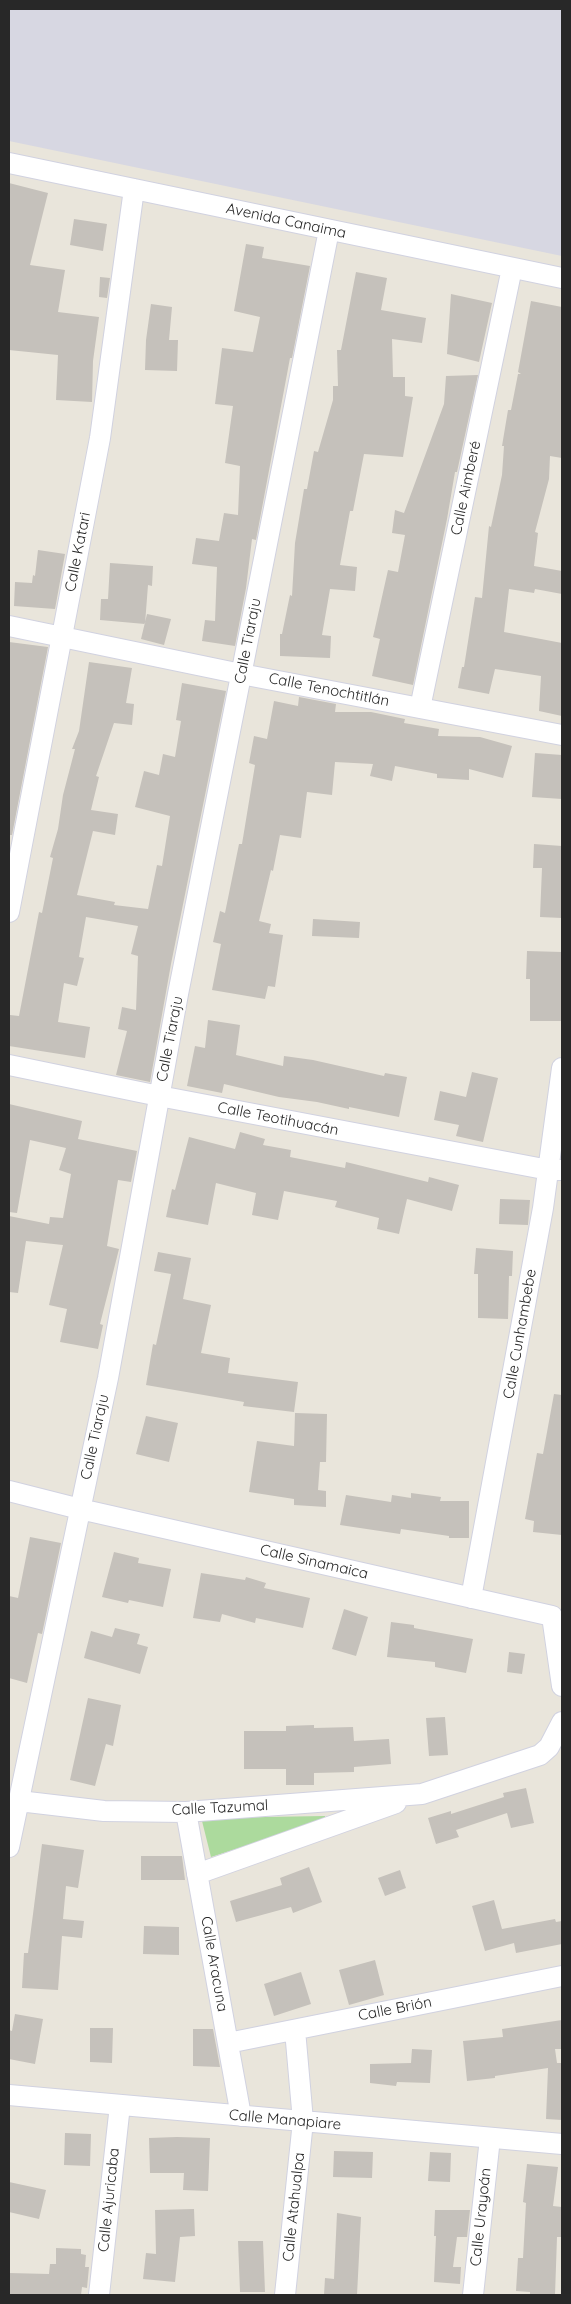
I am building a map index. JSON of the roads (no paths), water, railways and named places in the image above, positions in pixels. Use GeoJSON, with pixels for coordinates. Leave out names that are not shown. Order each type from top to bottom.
{"type":"FeatureCollection","features":[{"type":"Feature","properties":{"kind":"street","name":"Avenida Canaima"},"geometry":{"type":"LineString","coordinates":[[9,163],[562,278]]}},
{"type":"Feature","properties":{"kind":"street","name":"Calle Katari"},"geometry":{"type":"LineString","coordinates":[[9,912],[100,438],[134,189]]}},
{"type":"Feature","properties":{"kind":"street","name":"Calle Tiaraju"},"geometry":{"type":"LineString","coordinates":[[9,1847],[108,1378],[241,674],[329,230]]}},
{"type":"Feature","properties":{"kind":"street","name":"Calle Aimberé"},"geometry":{"type":"LineString","coordinates":[[420,708],[512,268]]}},
{"type":"Feature","properties":{"kind":"street","name":"Calle Tenochtitlán"},"geometry":{"type":"LineString","coordinates":[[9,626],[241,674],[562,735]]}},
{"type":"Feature","properties":{"kind":"street","name":"Calle Teotihuacán"},"geometry":{"type":"LineString","coordinates":[[9,1065],[160,1096],[555,1170]]}},
{"type":"Feature","properties":{"kind":"street","name":"Calle Cunhambebe"},"geometry":{"type":"LineString","coordinates":[[471,1598],[544,1208],[555,1170],[562,1068]]}},
{"type":"Feature","properties":{"kind":"street","name":"Calle Sinamaica"},"geometry":{"type":"LineString","coordinates":[[9,1490],[80,1509],[552,1616],[562,1686]]}},
{"type":"Feature","properties":{"kind":"street","name":"Calle Tazumal"},"geometry":{"type":"LineString","coordinates":[[198,1874],[422,1794],[540,1755],[549,1747],[562,1722]]}},
{"type":"Feature","properties":{"kind":"street","name":"Calle Tazumal"},"geometry":{"type":"LineString","coordinates":[[18,1801],[104,1811],[186,1812],[422,1794]]}},
{"type":"Feature","properties":{"kind":"street","name":"Calle Aracuna"},"geometry":{"type":"LineString","coordinates":[[186,1812],[242,2116]]}},
{"type":"Feature","properties":{"kind":"street","name":"Calle Brión"},"geometry":{"type":"LineString","coordinates":[[228,2043],[562,1976]]}},
{"type":"Feature","properties":{"kind":"street","name":"Calle Atahualpa"},"geometry":{"type":"LineString","coordinates":[[286,2295],[303,2122],[295,2030]]}},
{"type":"Feature","properties":{"kind":"street","name":"Calle Manapiare"},"geometry":{"type":"LineString","coordinates":[[9,2095],[562,2144]]}},
{"type":"Feature","properties":{"kind":"street","name":"Calle Ajuricaba"},"geometry":{"type":"LineString","coordinates":[[99,2295],[120,2105]]}},
{"type":"Feature","properties":{"kind":"street","name":"Calle Urayoán"},"geometry":{"type":"LineString","coordinates":[[473,2295],[490,2138]]}}]}
